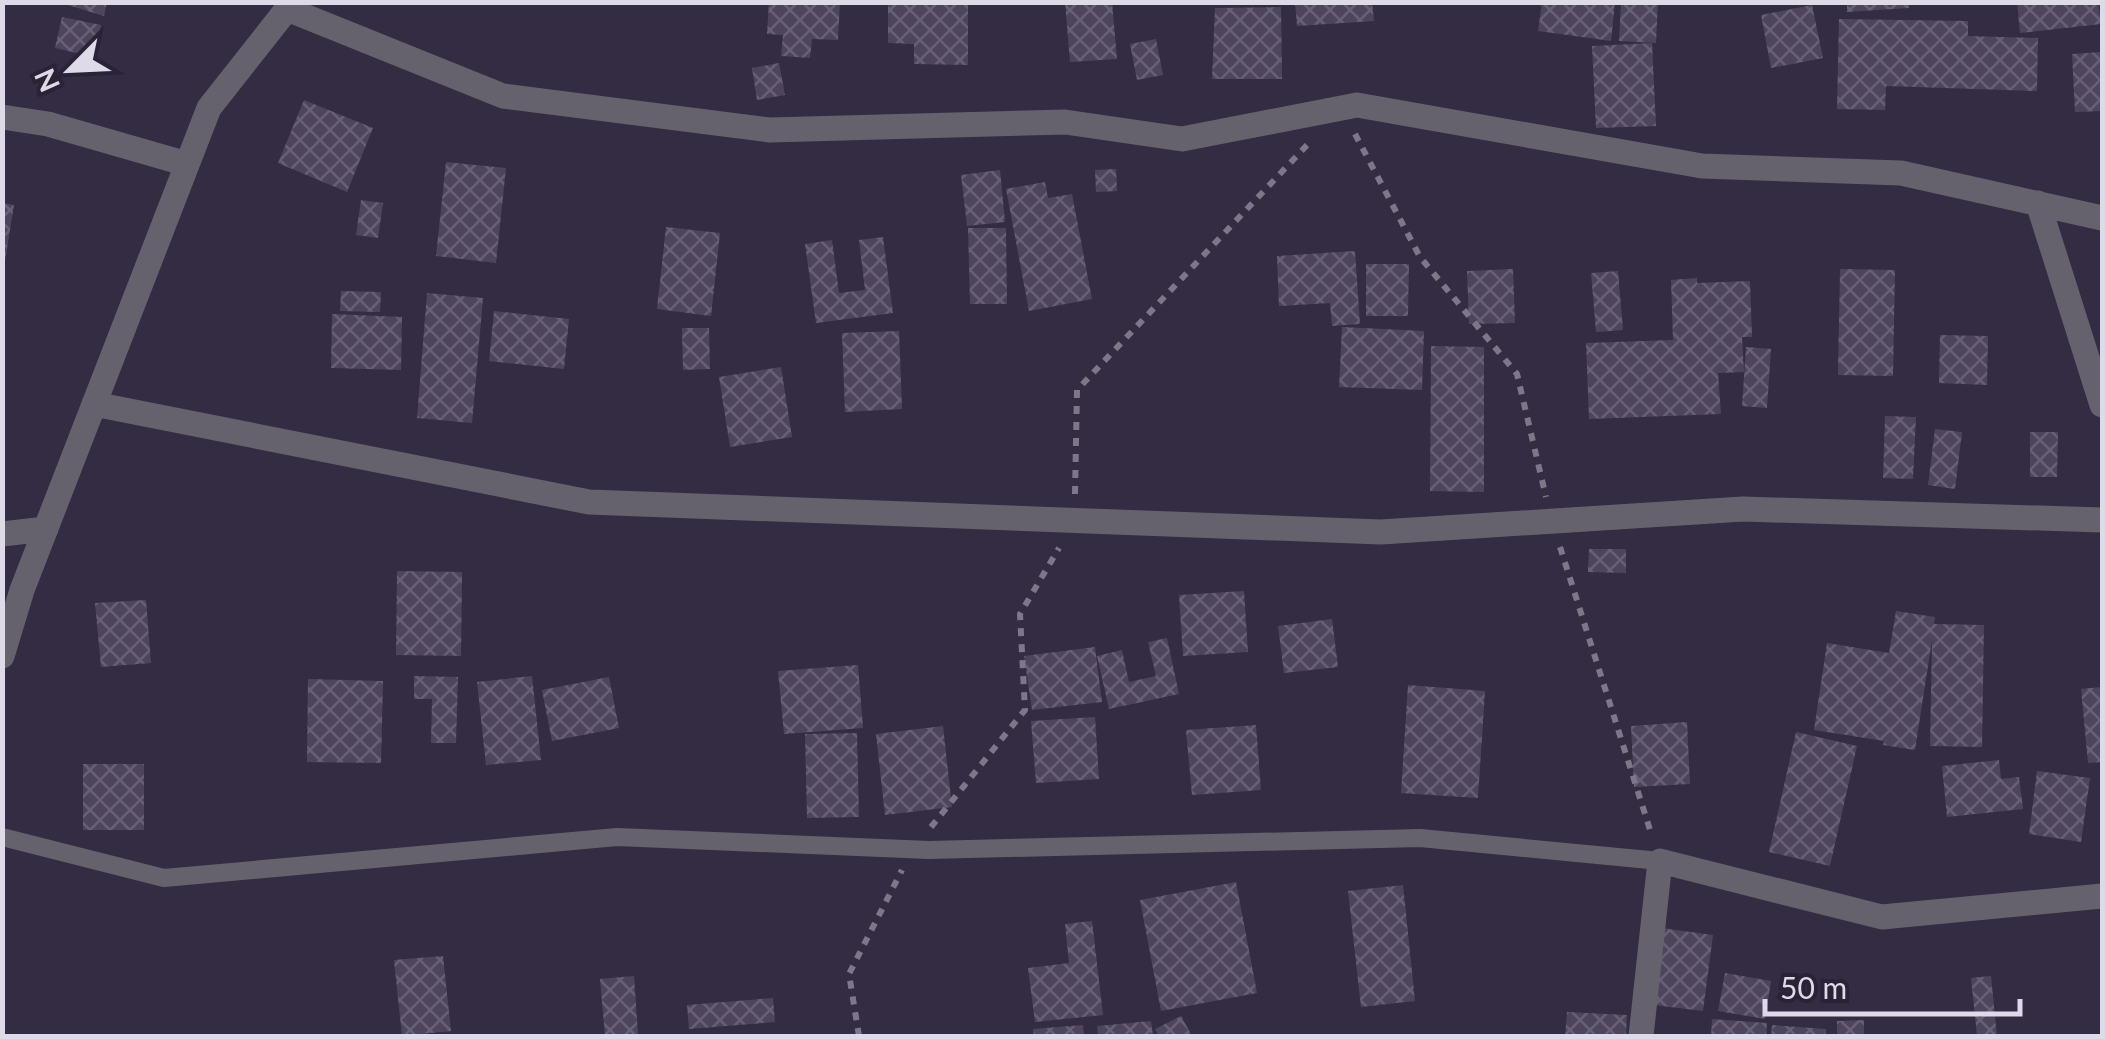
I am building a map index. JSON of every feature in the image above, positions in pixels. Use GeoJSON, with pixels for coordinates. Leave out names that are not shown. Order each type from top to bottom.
{"type":"FeatureCollection","features":[{"type":"Feature","properties":{"kind":"street"},"geometry":{"type":"LineString","coordinates":[[2,656],[22,590],[209,108],[287,6],[503,96],[770,130],[1064,122],[1182,139],[1357,105],[1702,166],[1901,173],[2102,218]]}},
{"type":"Feature","properties":{"kind":"street"},"geometry":{"type":"LineString","coordinates":[[2,118],[48,124],[187,164]]}},
{"type":"Feature","properties":{"kind":"street"},"geometry":{"type":"LineString","coordinates":[[2038,203],[2102,405]]}},
{"type":"Feature","properties":{"kind":"street"},"geometry":{"type":"LineString","coordinates":[[94,404],[589,502],[1381,532],[1743,509],[2102,520]]}},
{"type":"Feature","properties":{"kind":"street"},"geometry":{"type":"LineString","coordinates":[[2,534],[46,528]]}},
{"type":"Feature","properties":{"kind":"street"},"geometry":{"type":"LineString","coordinates":[[1641,1036],[1660,861],[1882,917],[2102,896]]}},
{"type":"Feature","properties":{"kind":"lane"},"geometry":{"type":"LineString","coordinates":[[2,837],[164,878],[617,837],[914,849],[1420,838],[1660,861]]}},
{"type":"Feature","properties":{"kind":"path"},"geometry":{"type":"LineString","coordinates":[[858,1036],[849,974],[914,849],[1025,710],[1020,614],[1075,520],[1077,390],[1342,108],[1420,257],[1518,374],[1552,521],[1660,861]]}},
{"type":"Feature","properties":{"kind":"building"},"geometry":{"type":"Polygon","coordinates":[[[58,2],[107,2],[104,16],[58,2]]]}},
{"type":"Feature","properties":{"kind":"building"},"geometry":{"type":"Polygon","coordinates":[[[769,2],[840,2],[838,40],[812,39],[810,58],[781,56],[783,35],[767,34],[769,2]]]}},
{"type":"Feature","properties":{"kind":"building"},"geometry":{"type":"Polygon","coordinates":[[[888,2],[968,2],[968,65],[914,64],[914,44],[888,43],[888,2]]]}},
{"type":"Feature","properties":{"kind":"building"},"geometry":{"type":"Polygon","coordinates":[[[1065,2],[1112,2],[1117,59],[1070,62],[1065,2]]]}},
{"type":"Feature","properties":{"kind":"building"},"geometry":{"type":"Polygon","coordinates":[[[1295,2],[1372,2],[1374,21],[1297,26],[1295,2]]]}},
{"type":"Feature","properties":{"kind":"building"},"geometry":{"type":"Polygon","coordinates":[[[1542,2],[1615,2],[1611,41],[1538,31],[1542,2]]]}},
{"type":"Feature","properties":{"kind":"building"},"geometry":{"type":"Polygon","coordinates":[[[1621,2],[1658,2],[1656,43],[1619,41],[1621,2]]]}},
{"type":"Feature","properties":{"kind":"building"},"geometry":{"type":"Polygon","coordinates":[[[1847,2],[1909,2],[1909,8],[1847,12],[1847,2]]]}},
{"type":"Feature","properties":{"kind":"building"},"geometry":{"type":"Polygon","coordinates":[[[2017,2],[2098,2],[2101,24],[2020,33],[2017,2]]]}},
{"type":"Feature","properties":{"kind":"building"},"geometry":{"type":"Polygon","coordinates":[[[1812,5],[1823,58],[1771,68],[1761,15],[1812,5]]]}},
{"type":"Feature","properties":{"kind":"building"},"geometry":{"type":"Polygon","coordinates":[[[1281,7],[1282,79],[1212,79],[1215,8],[1281,7]]]}},
{"type":"Feature","properties":{"kind":"building"},"geometry":{"type":"Polygon","coordinates":[[[62,17],[101,25],[94,57],[55,48],[62,17]]]}},
{"type":"Feature","properties":{"kind":"building"},"geometry":{"type":"Polygon","coordinates":[[[1839,19],[1968,21],[1968,36],[2038,38],[2037,91],[1886,86],[1885,110],[1837,109],[1839,19]]]}},
{"type":"Feature","properties":{"kind":"building"},"geometry":{"type":"Polygon","coordinates":[[[1156,39],[1163,75],[1137,80],[1130,44],[1156,39]]]}},
{"type":"Feature","properties":{"kind":"building"},"geometry":{"type":"Polygon","coordinates":[[[1652,43],[1656,126],[1596,128],[1592,46],[1652,43]]]}},
{"type":"Feature","properties":{"kind":"building"},"geometry":{"type":"Polygon","coordinates":[[[2101,52],[2102,111],[2075,112],[2072,54],[2101,52]]]}},
{"type":"Feature","properties":{"kind":"building"},"geometry":{"type":"Polygon","coordinates":[[[779,63],[785,95],[757,100],[752,68],[779,63]]]}},
{"type":"Feature","properties":{"kind":"building"},"geometry":{"type":"Polygon","coordinates":[[[304,100],[373,128],[347,192],[278,163],[304,100]]]}},
{"type":"Feature","properties":{"kind":"building"},"geometry":{"type":"Polygon","coordinates":[[[446,162],[506,168],[496,263],[436,256],[446,162]]]}},
{"type":"Feature","properties":{"kind":"building"},"geometry":{"type":"Polygon","coordinates":[[[1116,169],[1117,191],[1096,192],[1095,170],[1116,169]]]}},
{"type":"Feature","properties":{"kind":"building"},"geometry":{"type":"Polygon","coordinates":[[[1000,170],[1005,222],[967,226],[961,175],[1000,170]]]}},
{"type":"Feature","properties":{"kind":"building"},"geometry":{"type":"Polygon","coordinates":[[[1045,182],[1048,198],[1072,194],[1092,299],[1029,311],[1006,189],[1045,182]]]}},
{"type":"Feature","properties":{"kind":"building"},"geometry":{"type":"Polygon","coordinates":[[[361,200],[383,203],[378,238],[356,235],[361,200]]]}},
{"type":"Feature","properties":{"kind":"building"},"geometry":{"type":"Polygon","coordinates":[[[2,203],[14,205],[5,261],[2,261],[2,203]]]}},
{"type":"Feature","properties":{"kind":"building"},"geometry":{"type":"Polygon","coordinates":[[[666,227],[720,233],[711,316],[657,309],[666,227]]]}},
{"type":"Feature","properties":{"kind":"building"},"geometry":{"type":"Polygon","coordinates":[[[968,228],[1006,228],[1007,304],[970,304],[968,228]]]}},
{"type":"Feature","properties":{"kind":"building"},"geometry":{"type":"Polygon","coordinates":[[[883,237],[893,313],[816,323],[805,244],[832,240],[839,293],[865,290],[859,240],[883,237]]]}},
{"type":"Feature","properties":{"kind":"building"},"geometry":{"type":"Polygon","coordinates":[[[1355,251],[1360,324],[1332,326],[1330,303],[1279,306],[1277,256],[1355,251]]]}},
{"type":"Feature","properties":{"kind":"building"},"geometry":{"type":"Polygon","coordinates":[[[1366,264],[1409,264],[1408,316],[1366,316],[1366,264]]]}},
{"type":"Feature","properties":{"kind":"building"},"geometry":{"type":"Polygon","coordinates":[[[1513,269],[1515,323],[1469,324],[1467,271],[1513,269]]]}},
{"type":"Feature","properties":{"kind":"building"},"geometry":{"type":"Polygon","coordinates":[[[1840,269],[1895,270],[1893,376],[1838,375],[1840,269]]]}},
{"type":"Feature","properties":{"kind":"building"},"geometry":{"type":"Polygon","coordinates":[[[1618,271],[1623,330],[1596,332],[1591,273],[1618,271]]]}},
{"type":"Feature","properties":{"kind":"building"},"geometry":{"type":"Polygon","coordinates":[[[1697,278],[1697,283],[1750,281],[1752,337],[1742,337],[1744,372],[1718,373],[1721,414],[1589,419],[1586,343],[1673,340],[1671,280],[1697,278]]]}},
{"type":"Feature","properties":{"kind":"building"},"geometry":{"type":"Polygon","coordinates":[[[341,291],[381,292],[380,312],[340,311],[341,291]]]}},
{"type":"Feature","properties":{"kind":"building"},"geometry":{"type":"Polygon","coordinates":[[[427,293],[483,298],[472,423],[417,418],[427,293]]]}},
{"type":"Feature","properties":{"kind":"building"},"geometry":{"type":"Polygon","coordinates":[[[494,311],[569,319],[564,369],[489,361],[494,311]]]}},
{"type":"Feature","properties":{"kind":"building"},"geometry":{"type":"Polygon","coordinates":[[[332,314],[402,317],[401,370],[331,368],[332,314]]]}},
{"type":"Feature","properties":{"kind":"building"},"geometry":{"type":"Polygon","coordinates":[[[1342,327],[1424,331],[1422,390],[1339,387],[1342,327]]]}},
{"type":"Feature","properties":{"kind":"building"},"geometry":{"type":"Polygon","coordinates":[[[682,328],[709,328],[710,369],[683,370],[682,328]]]}},
{"type":"Feature","properties":{"kind":"building"},"geometry":{"type":"Polygon","coordinates":[[[899,331],[902,409],[845,412],[842,333],[899,331]]]}},
{"type":"Feature","properties":{"kind":"building"},"geometry":{"type":"Polygon","coordinates":[[[1940,335],[1988,336],[1987,385],[1939,383],[1940,335]]]}},
{"type":"Feature","properties":{"kind":"building"},"geometry":{"type":"Polygon","coordinates":[[[1431,346],[1484,347],[1484,492],[1430,491],[1431,346]]]}},
{"type":"Feature","properties":{"kind":"building"},"geometry":{"type":"Polygon","coordinates":[[[1746,347],[1771,349],[1767,408],[1742,406],[1746,347]]]}},
{"type":"Feature","properties":{"kind":"building"},"geometry":{"type":"Polygon","coordinates":[[[781,367],[792,437],[730,447],[719,377],[781,367]]]}},
{"type":"Feature","properties":{"kind":"building"},"geometry":{"type":"Polygon","coordinates":[[[1885,416],[1916,417],[1913,479],[1883,478],[1885,416]]]}},
{"type":"Feature","properties":{"kind":"building"},"geometry":{"type":"Polygon","coordinates":[[[1935,429],[1962,432],[1955,489],[1928,485],[1935,429]]]}},
{"type":"Feature","properties":{"kind":"building"},"geometry":{"type":"Polygon","coordinates":[[[2030,432],[2058,432],[2057,477],[2030,477],[2030,432]]]}},
{"type":"Feature","properties":{"kind":"building"},"geometry":{"type":"Polygon","coordinates":[[[1589,549],[1626,549],[1626,573],[1588,572],[1589,549]]]}},
{"type":"Feature","properties":{"kind":"building"},"geometry":{"type":"Polygon","coordinates":[[[397,571],[462,572],[461,656],[396,655],[397,571]]]}},
{"type":"Feature","properties":{"kind":"building"},"geometry":{"type":"Polygon","coordinates":[[[1244,591],[1248,652],[1183,656],[1179,595],[1244,591]]]}},
{"type":"Feature","properties":{"kind":"building"},"geometry":{"type":"Polygon","coordinates":[[[146,600],[151,663],[101,667],[95,603],[146,600]]]}},
{"type":"Feature","properties":{"kind":"building"},"geometry":{"type":"Polygon","coordinates":[[[1896,611],[1935,617],[1934,624],[1984,625],[1982,747],[1930,746],[1932,640],[1915,750],[1814,730],[1827,643],[1889,653],[1896,611]]]}},
{"type":"Feature","properties":{"kind":"building"},"geometry":{"type":"Polygon","coordinates":[[[1332,619],[1338,667],[1284,673],[1278,626],[1332,619]]]}},
{"type":"Feature","properties":{"kind":"building"},"geometry":{"type":"Polygon","coordinates":[[[1167,638],[1179,694],[1109,709],[1097,656],[1122,650],[1129,682],[1156,676],[1148,642],[1167,638]]]}},
{"type":"Feature","properties":{"kind":"building"},"geometry":{"type":"Polygon","coordinates":[[[1095,647],[1102,702],[1032,710],[1024,656],[1095,647]]]}},
{"type":"Feature","properties":{"kind":"building"},"geometry":{"type":"Polygon","coordinates":[[[858,665],[863,728],[784,734],[778,671],[858,665]]]}},
{"type":"Feature","properties":{"kind":"building"},"geometry":{"type":"Polygon","coordinates":[[[414,676],[458,677],[456,743],[431,743],[432,699],[414,699],[414,676]]]}},
{"type":"Feature","properties":{"kind":"building"},"geometry":{"type":"Polygon","coordinates":[[[532,676],[541,760],[486,765],[477,682],[532,676]]]}},
{"type":"Feature","properties":{"kind":"building"},"geometry":{"type":"Polygon","coordinates":[[[609,677],[619,728],[552,741],[542,690],[609,677]]]}},
{"type":"Feature","properties":{"kind":"building"},"geometry":{"type":"Polygon","coordinates":[[[308,679],[383,681],[381,763],[307,762],[308,679]]]}},
{"type":"Feature","properties":{"kind":"building"},"geometry":{"type":"Polygon","coordinates":[[[1408,685],[1485,691],[1478,798],[1401,793],[1408,685]]]}},
{"type":"Feature","properties":{"kind":"building"},"geometry":{"type":"Polygon","coordinates":[[[2102,687],[2102,762],[2088,763],[2081,689],[2102,687]]]}},
{"type":"Feature","properties":{"kind":"building"},"geometry":{"type":"Polygon","coordinates":[[[1095,717],[1099,779],[1036,783],[1031,721],[1095,717]]]}},
{"type":"Feature","properties":{"kind":"building"},"geometry":{"type":"Polygon","coordinates":[[[1687,722],[1690,784],[1634,787],[1631,726],[1687,722]]]}},
{"type":"Feature","properties":{"kind":"building"},"geometry":{"type":"Polygon","coordinates":[[[1256,725],[1261,790],[1192,795],[1186,730],[1256,725]]]}},
{"type":"Feature","properties":{"kind":"building"},"geometry":{"type":"Polygon","coordinates":[[[943,726],[952,807],[885,815],[876,734],[943,726]]]}},
{"type":"Feature","properties":{"kind":"building"},"geometry":{"type":"Polygon","coordinates":[[[1796,732],[1857,746],[1830,866],[1769,852],[1796,732]]]}},
{"type":"Feature","properties":{"kind":"building"},"geometry":{"type":"Polygon","coordinates":[[[857,733],[859,817],[807,818],[805,734],[857,733]]]}},
{"type":"Feature","properties":{"kind":"building"},"geometry":{"type":"Polygon","coordinates":[[[1999,760],[2001,779],[2019,777],[2023,809],[1947,817],[1942,766],[1999,760]]]}},
{"type":"Feature","properties":{"kind":"building"},"geometry":{"type":"Polygon","coordinates":[[[83,764],[144,764],[144,830],[83,830],[83,764]]]}},
{"type":"Feature","properties":{"kind":"building"},"geometry":{"type":"Polygon","coordinates":[[[2037,771],[2090,778],[2081,842],[2029,834],[2037,771]]]}},
{"type":"Feature","properties":{"kind":"building"},"geometry":{"type":"Polygon","coordinates":[[[1236,882],[1257,993],[1161,1011],[1140,900],[1236,882]]]}},
{"type":"Feature","properties":{"kind":"building"},"geometry":{"type":"Polygon","coordinates":[[[1403,885],[1415,1001],[1361,1007],[1348,891],[1403,885]]]}},
{"type":"Feature","properties":{"kind":"building"},"geometry":{"type":"Polygon","coordinates":[[[1092,921],[1103,1015],[1035,1022],[1028,968],[1069,963],[1065,924],[1092,921]]]}},
{"type":"Feature","properties":{"kind":"building"},"geometry":{"type":"Polygon","coordinates":[[[1654,927],[1713,935],[1703,1011],[1645,1004],[1654,927]]]}},
{"type":"Feature","properties":{"kind":"building"},"geometry":{"type":"Polygon","coordinates":[[[443,956],[451,1031],[402,1036],[394,960],[443,956]]]}},
{"type":"Feature","properties":{"kind":"building"},"geometry":{"type":"Polygon","coordinates":[[[1725,973],[1771,981],[1765,1019],[1718,1011],[1725,973]]]}},
{"type":"Feature","properties":{"kind":"building"},"geometry":{"type":"Polygon","coordinates":[[[634,976],[638,1034],[605,1036],[600,979],[634,976]]]}},
{"type":"Feature","properties":{"kind":"building"},"geometry":{"type":"Polygon","coordinates":[[[1991,976],[1997,1036],[1977,1036],[1971,978],[1991,976]]]}},
{"type":"Feature","properties":{"kind":"building"},"geometry":{"type":"Polygon","coordinates":[[[773,998],[775,1022],[689,1029],[687,1005],[773,998]]]}},
{"type":"Feature","properties":{"kind":"building"},"geometry":{"type":"Polygon","coordinates":[[[1567,1012],[1627,1015],[1626,1036],[1565,1036],[1567,1012]]]}},
{"type":"Feature","properties":{"kind":"building"},"geometry":{"type":"Polygon","coordinates":[[[1181,1016],[1192,1036],[1159,1036],[1155,1029],[1181,1016]]]}},
{"type":"Feature","properties":{"kind":"building"},"geometry":{"type":"Polygon","coordinates":[[[1712,1019],[1767,1023],[1766,1036],[1711,1036],[1712,1019]]]}},
{"type":"Feature","properties":{"kind":"building"},"geometry":{"type":"Polygon","coordinates":[[[1864,1020],[1864,1036],[1837,1036],[1837,1021],[1864,1020]]]}},
{"type":"Feature","properties":{"kind":"building"},"geometry":{"type":"Polygon","coordinates":[[[1151,1021],[1153,1036],[1098,1036],[1097,1026],[1151,1021]]]}},
{"type":"Feature","properties":{"kind":"building"},"geometry":{"type":"Polygon","coordinates":[[[1083,1025],[1084,1036],[1034,1036],[1033,1029],[1083,1025]]]}},
{"type":"Feature","properties":{"kind":"building"},"geometry":{"type":"Polygon","coordinates":[[[1772,1025],[1826,1029],[1826,1036],[1771,1036],[1772,1025]]]}}]}
